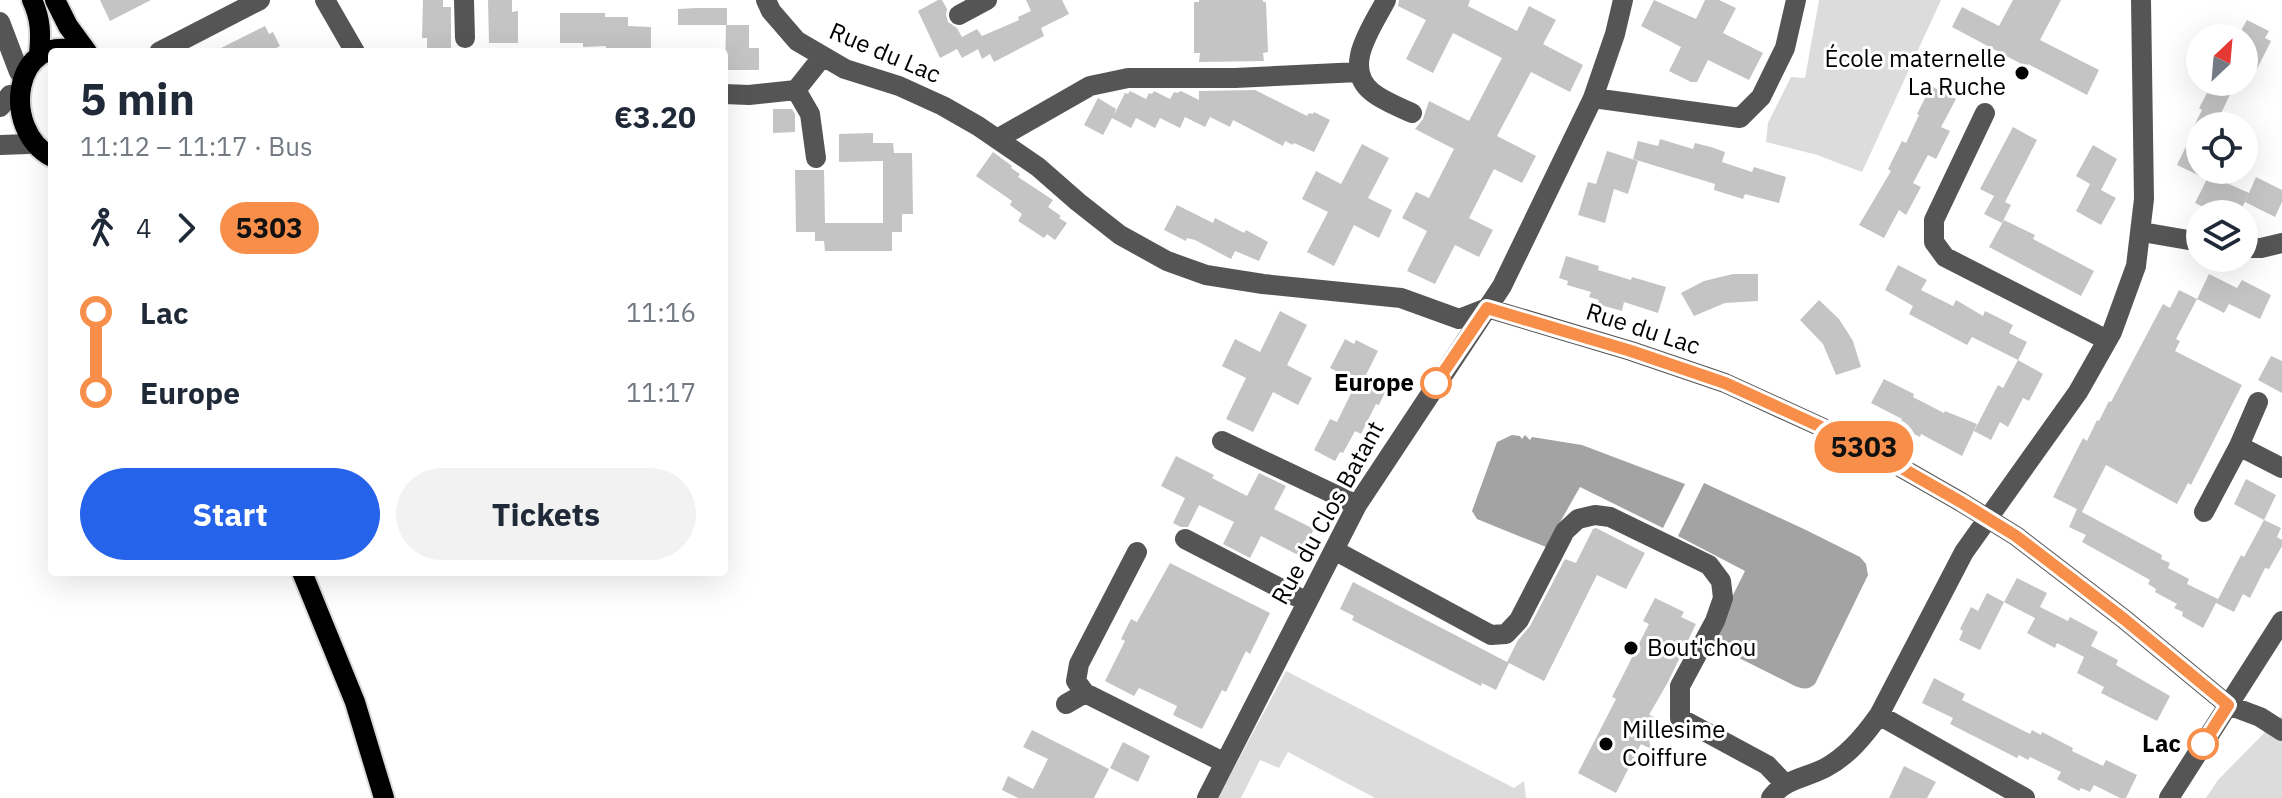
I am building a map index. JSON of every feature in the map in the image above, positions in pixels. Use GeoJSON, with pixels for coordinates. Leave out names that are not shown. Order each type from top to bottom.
{"type":"FeatureCollection","features":[{"type":"Feature","properties":{"kind":"main road"},"geometry":{"type":"LineString","coordinates":[[32,0],[41,29],[39,55]]}},
{"type":"Feature","properties":{"kind":"main road"},"geometry":{"type":"LineString","coordinates":[[55,0],[84,48]]}},
{"type":"Feature","properties":{"kind":"main road"},"geometry":{"type":"LineString","coordinates":[[48,52],[39,55],[19,72],[5,101],[16,130],[28,144],[48,155]]}},
{"type":"Feature","properties":{"kind":"main road"},"geometry":{"type":"LineString","coordinates":[[304,576],[355,702],[384,798]]}},
{"type":"Feature","properties":{"kind":"street"},"geometry":{"type":"LineString","coordinates":[[167,48],[260,0]]}},
{"type":"Feature","properties":{"kind":"street"},"geometry":{"type":"LineString","coordinates":[[325,0],[353,48]]}},
{"type":"Feature","properties":{"kind":"street"},"geometry":{"type":"LineString","coordinates":[[464,0],[465,38]]}},
{"type":"Feature","properties":{"kind":"street","name":"Rue du Lac"},"geometry":{"type":"LineString","coordinates":[[766,0],[771,11],[797,41],[845,69],[899,86],[943,106],[1038,167],[1120,235],[1167,261],[1206,275],[1401,298],[1459,319],[1487,308],[1725,383],[1865,447],[2016,536],[2228,705],[2260,717],[2282,731]]}},
{"type":"Feature","properties":{"kind":"street"},"geometry":{"type":"LineString","coordinates":[[959,15],[987,0]]}},
{"type":"Feature","properties":{"kind":"street"},"geometry":{"type":"LineString","coordinates":[[1386,0],[1364,43],[1359,72],[1372,92],[1412,113]]}},
{"type":"Feature","properties":{"kind":"street","name":"Rue du Clos Batant"},"geometry":{"type":"LineString","coordinates":[[1207,798],[1357,505],[1502,286],[1593,98],[1623,0]]}},
{"type":"Feature","properties":{"kind":"street"},"geometry":{"type":"LineString","coordinates":[[1593,98],[1740,118],[1761,97],[1785,48],[1796,0]]}},
{"type":"Feature","properties":{"kind":"street"},"geometry":{"type":"LineString","coordinates":[[1334,550],[1491,635],[1506,634],[1519,620],[1565,531],[1578,519],[1595,515],[1610,517],[1709,565],[1721,581],[1723,598],[1715,621],[1680,686],[1680,718],[1767,765],[1778,791],[1838,760],[1863,738],[1879,715],[1964,552],[2078,392],[2107,340],[2136,266],[2142,232],[2144,133],[2141,0]]}},
{"type":"Feature","properties":{"kind":"street"},"geometry":{"type":"LineString","coordinates":[[0,22],[19,72]]}},
{"type":"Feature","properties":{"kind":"street"},"geometry":{"type":"LineString","coordinates":[[728,94],[796,90],[823,56]]}},
{"type":"Feature","properties":{"kind":"street"},"geometry":{"type":"LineString","coordinates":[[997,139],[1090,86],[1128,78],[1235,78],[1359,72]]}},
{"type":"Feature","properties":{"kind":"street"},"geometry":{"type":"LineString","coordinates":[[796,90],[810,114],[816,158]]}},
{"type":"Feature","properties":{"kind":"street"},"geometry":{"type":"LineString","coordinates":[[1985,113],[1934,220],[1934,242],[1945,257],[2107,340]]}},
{"type":"Feature","properties":{"kind":"street"},"geometry":{"type":"LineString","coordinates":[[0,145],[28,144]]}},
{"type":"Feature","properties":{"kind":"street"},"geometry":{"type":"LineString","coordinates":[[2142,232],[2186,240]]}},
{"type":"Feature","properties":{"kind":"street"},"geometry":{"type":"LineString","coordinates":[[2258,248],[2282,243]]}},
{"type":"Feature","properties":{"kind":"street"},"geometry":{"type":"LineString","coordinates":[[2204,512],[2258,402]]}},
{"type":"Feature","properties":{"kind":"street"},"geometry":{"type":"LineString","coordinates":[[1222,441],[1357,505]]}},
{"type":"Feature","properties":{"kind":"street"},"geometry":{"type":"LineString","coordinates":[[2239,446],[2282,468]]}},
{"type":"Feature","properties":{"kind":"street"},"geometry":{"type":"LineString","coordinates":[[1185,539],[1307,602]]}},
{"type":"Feature","properties":{"kind":"street"},"geometry":{"type":"LineString","coordinates":[[1137,552],[1079,664],[1076,681],[1085,693],[1225,763]]}},
{"type":"Feature","properties":{"kind":"street"},"geometry":{"type":"LineString","coordinates":[[2169,798],[2282,621]]}},
{"type":"Feature","properties":{"kind":"street"},"geometry":{"type":"LineString","coordinates":[[1066,704],[1085,693]]}},
{"type":"Feature","properties":{"kind":"street"},"geometry":{"type":"LineString","coordinates":[[1879,715],[2025,798]]}},
{"type":"Feature","properties":{"kind":"shaded area"},"geometry":{"type":"Polygon","coordinates":[[[1819,0],[1941,0],[1862,172],[1817,155],[1766,142],[1768,123],[1791,77],[1805,78],[1819,0]]]}},
{"type":"Feature","properties":{"kind":"shaded area"},"geometry":{"type":"Polygon","coordinates":[[[1512,435],[1522,439],[1525,435],[1530,440],[1532,437],[1582,445],[1685,484],[1663,528],[1580,487],[1546,547],[1477,519],[1472,511],[1497,442],[1512,435]]]}},
{"type":"Feature","properties":{"kind":"shaded area"},"geometry":{"type":"Polygon","coordinates":[[[1704,483],[1860,557],[1866,564],[1868,575],[1815,684],[1810,687],[1795,686],[1709,643],[1745,571],[1678,536],[1704,483]]]}},
{"type":"Feature","properties":{"kind":"shaded area"},"geometry":{"type":"Polygon","coordinates":[[[1286,671],[1514,788],[1524,781],[1526,798],[1375,798],[1288,752],[1279,768],[1260,760],[1241,798],[1218,798],[1286,671]]]}},
{"type":"Feature","properties":{"kind":"shaded area"},"geometry":{"type":"Polygon","coordinates":[[[2282,715],[2282,798],[2206,798],[2218,780],[2282,715]]]}},
{"type":"Feature","properties":{"kind":"building"},"geometry":{"type":"Polygon","coordinates":[[[100,0],[151,0],[110,21],[100,0]]]}},
{"type":"Feature","properties":{"kind":"building"},"geometry":{"type":"Polygon","coordinates":[[[423,0],[443,0],[443,7],[451,7],[451,48],[427,48],[427,38],[422,38],[423,0]]]}},
{"type":"Feature","properties":{"kind":"building"},"geometry":{"type":"Polygon","coordinates":[[[488,0],[512,0],[512,12],[518,11],[518,43],[489,43],[488,0]]]}},
{"type":"Feature","properties":{"kind":"building"},"geometry":{"type":"Polygon","coordinates":[[[942,0],[947,9],[948,22],[957,28],[962,37],[977,29],[982,36],[1019,20],[1018,17],[1031,11],[1026,0],[1062,0],[1069,14],[1041,28],[1044,36],[994,62],[990,54],[982,59],[978,49],[962,58],[957,49],[940,58],[918,11],[942,0]]]}},
{"type":"Feature","properties":{"kind":"building"},"geometry":{"type":"Polygon","coordinates":[[[1399,0],[1470,0],[1468,6],[1517,31],[1529,6],[1556,20],[1543,44],[1583,65],[1570,92],[1531,72],[1497,136],[1536,156],[1522,183],[1494,169],[1469,218],[1493,230],[1479,257],[1455,245],[1435,284],[1407,271],[1427,231],[1402,218],[1416,192],[1429,198],[1454,149],[1415,129],[1423,119],[1429,101],[1469,121],[1502,58],[1453,33],[1433,73],[1406,59],[1426,20],[1398,6],[1399,0]]]}},
{"type":"Feature","properties":{"kind":"building"},"geometry":{"type":"Polygon","coordinates":[[[1654,0],[1696,19],[1705,0],[1719,0],[1736,8],[1723,33],[1763,53],[1749,80],[1708,60],[1697,82],[1669,71],[1681,47],[1641,26],[1654,0]]]}},
{"type":"Feature","properties":{"kind":"building"},"geometry":{"type":"Polygon","coordinates":[[[2013,0],[2061,0],[2040,40],[2099,70],[2087,95],[1952,27],[1962,7],[1999,26],[2013,0]]]}},
{"type":"Feature","properties":{"kind":"building"},"geometry":{"type":"Polygon","coordinates":[[[1194,2],[1266,2],[1268,52],[1263,53],[1264,61],[1199,62],[1200,53],[1194,53],[1194,2]]]}},
{"type":"Feature","properties":{"kind":"building"},"geometry":{"type":"Polygon","coordinates":[[[727,8],[727,25],[678,25],[678,9],[727,8]]]}},
{"type":"Feature","properties":{"kind":"building"},"geometry":{"type":"Polygon","coordinates":[[[560,13],[605,13],[605,17],[628,17],[628,26],[651,27],[651,48],[583,47],[583,43],[560,43],[560,13]]]}},
{"type":"Feature","properties":{"kind":"building"},"geometry":{"type":"Polygon","coordinates":[[[726,25],[749,25],[749,48],[759,48],[759,70],[728,70],[728,48],[725,48],[726,25]]]}},
{"type":"Feature","properties":{"kind":"building"},"geometry":{"type":"Polygon","coordinates":[[[265,26],[269,34],[273,32],[280,46],[276,48],[221,48],[265,26]]]}},
{"type":"Feature","properties":{"kind":"building"},"geometry":{"type":"Polygon","coordinates":[[[2258,26],[2269,31],[2265,38],[2271,41],[2258,67],[2258,26]]]}},
{"type":"Feature","properties":{"kind":"building"},"geometry":{"type":"Polygon","coordinates":[[[1931,86],[1956,99],[1941,127],[1950,131],[1936,159],[1928,155],[1913,183],[1921,187],[1906,215],[1899,210],[1884,238],[1859,225],[1891,171],[1888,169],[1902,141],[1906,143],[1931,86]]]}},
{"type":"Feature","properties":{"kind":"building"},"geometry":{"type":"Polygon","coordinates":[[[1255,90],[1307,116],[1314,112],[1330,120],[1314,152],[1285,141],[1283,146],[1233,120],[1230,127],[1210,117],[1205,127],[1185,117],[1180,128],[1160,118],[1155,128],[1136,118],[1131,128],[1112,118],[1103,135],[1084,125],[1098,98],[1116,109],[1114,115],[1125,93],[1130,91],[1146,99],[1154,91],[1170,99],[1174,92],[1181,91],[1199,100],[1199,91],[1255,90]]]}},
{"type":"Feature","properties":{"kind":"building"},"geometry":{"type":"Polygon","coordinates":[[[2205,96],[2229,96],[2222,112],[2201,112],[2199,108],[2205,96]]]}},
{"type":"Feature","properties":{"kind":"building"},"geometry":{"type":"Polygon","coordinates":[[[773,109],[792,109],[795,132],[773,133],[773,109]]]}},
{"type":"Feature","properties":{"kind":"building"},"geometry":{"type":"Polygon","coordinates":[[[2013,127],[2037,140],[2005,202],[2011,205],[2002,223],[1984,214],[1994,196],[1980,189],[2013,127]]]}},
{"type":"Feature","properties":{"kind":"building"},"geometry":{"type":"Polygon","coordinates":[[[873,133],[873,143],[893,143],[894,153],[912,153],[913,214],[902,214],[902,232],[892,232],[892,251],[825,251],[824,241],[815,241],[815,232],[796,232],[795,170],[824,170],[825,223],[883,223],[883,161],[839,162],[839,134],[873,133]]]}},
{"type":"Feature","properties":{"kind":"building"},"geometry":{"type":"Polygon","coordinates":[[[1660,139],[1693,149],[1695,143],[1711,147],[1725,152],[1722,162],[1752,172],[1754,167],[1786,177],[1779,203],[1745,194],[1743,199],[1714,190],[1715,184],[1633,159],[1638,141],[1658,146],[1660,139]]]}},
{"type":"Feature","properties":{"kind":"building"},"geometry":{"type":"Polygon","coordinates":[[[1362,144],[1389,158],[1368,198],[1392,210],[1379,238],[1354,225],[1334,266],[1307,252],[1328,212],[1302,199],[1316,171],[1341,184],[1362,144]]]}},
{"type":"Feature","properties":{"kind":"building"},"geometry":{"type":"Polygon","coordinates":[[[2093,145],[2117,159],[2101,190],[2116,198],[2101,225],[2076,211],[2090,184],[2076,176],[2093,145]]]}},
{"type":"Feature","properties":{"kind":"building"},"geometry":{"type":"Polygon","coordinates":[[[2186,147],[2186,169],[2177,165],[2186,147]]]}},
{"type":"Feature","properties":{"kind":"building"},"geometry":{"type":"Polygon","coordinates":[[[1607,151],[1638,161],[1628,194],[1614,189],[1605,223],[1578,215],[1588,182],[1596,184],[1607,151]]]}},
{"type":"Feature","properties":{"kind":"building"},"geometry":{"type":"Polygon","coordinates":[[[993,152],[1020,174],[1018,177],[1053,200],[1048,207],[1067,223],[1055,240],[1047,234],[1044,238],[1018,221],[1022,214],[1010,205],[1012,201],[976,176],[993,152]]]}},
{"type":"Feature","properties":{"kind":"building"},"geometry":{"type":"Polygon","coordinates":[[[2258,178],[2282,190],[2282,202],[2275,217],[2258,208],[2258,200],[2246,200],[2253,184],[2258,184],[2258,178]]]}},
{"type":"Feature","properties":{"kind":"building"},"geometry":{"type":"Polygon","coordinates":[[[2204,184],[2229,184],[2249,193],[2246,200],[2196,200],[2204,184]]]}},
{"type":"Feature","properties":{"kind":"building"},"geometry":{"type":"Polygon","coordinates":[[[1177,205],[1213,223],[1215,218],[1268,242],[1259,261],[1235,251],[1231,259],[1195,240],[1187,238],[1186,241],[1164,230],[1177,205]]]}},
{"type":"Feature","properties":{"kind":"building"},"geometry":{"type":"Polygon","coordinates":[[[2004,220],[2094,271],[2081,296],[1989,247],[2004,220]]]}},
{"type":"Feature","properties":{"kind":"building"},"geometry":{"type":"Polygon","coordinates":[[[1566,256],[1599,266],[1598,270],[1666,287],[1658,313],[1624,302],[1622,311],[1597,304],[1599,300],[1589,297],[1591,292],[1567,285],[1568,281],[1559,278],[1566,256]]]}},
{"type":"Feature","properties":{"kind":"building"},"geometry":{"type":"Polygon","coordinates":[[[1898,265],[1927,280],[1921,290],[1953,306],[1956,300],[1983,316],[1985,311],[2013,325],[2009,333],[2027,342],[2018,360],[1972,337],[1967,345],[1909,314],[1913,306],[1885,290],[1898,265]]]}},
{"type":"Feature","properties":{"kind":"building"},"geometry":{"type":"Polygon","coordinates":[[[1733,274],[1758,274],[1758,301],[1725,303],[1694,316],[1681,293],[1704,281],[1733,274]]]}},
{"type":"Feature","properties":{"kind":"building"},"geometry":{"type":"Polygon","coordinates":[[[2209,274],[2237,288],[2242,280],[2271,295],[2260,319],[2229,304],[2224,313],[2197,299],[2209,274]]]}},
{"type":"Feature","properties":{"kind":"building"},"geometry":{"type":"Polygon","coordinates":[[[2179,290],[2197,299],[2176,339],[2180,341],[2175,351],[2242,385],[2191,485],[2188,483],[2177,504],[2106,465],[2082,512],[2162,555],[2161,559],[2170,563],[2168,568],[2189,579],[2187,584],[2218,599],[2203,628],[2182,616],[2183,612],[2174,608],[2177,604],[2155,592],[2156,589],[2148,584],[2150,580],[2082,542],[2086,535],[2069,527],[2077,509],[2053,497],[2083,438],[2087,441],[2097,420],[2111,402],[2163,304],[2170,308],[2179,290]]]}},
{"type":"Feature","properties":{"kind":"building"},"geometry":{"type":"Polygon","coordinates":[[[1819,300],[1839,319],[1853,341],[1861,367],[1836,375],[1823,344],[1800,320],[1819,300]]]}},
{"type":"Feature","properties":{"kind":"building"},"geometry":{"type":"Polygon","coordinates":[[[1280,311],[1307,325],[1287,365],[1312,378],[1298,405],[1273,392],[1253,432],[1226,419],[1246,378],[1222,366],[1235,339],[1260,352],[1280,311]]]}},
{"type":"Feature","properties":{"kind":"building"},"geometry":{"type":"Polygon","coordinates":[[[1345,339],[1354,344],[1356,340],[1378,351],[1366,375],[1388,386],[1361,434],[1355,431],[1335,461],[1314,450],[1330,419],[1337,422],[1357,381],[1330,368],[1345,339]]]}},
{"type":"Feature","properties":{"kind":"building"},"geometry":{"type":"Polygon","coordinates":[[[2271,356],[2282,361],[2282,393],[2258,380],[2271,356]]]}},
{"type":"Feature","properties":{"kind":"building"},"geometry":{"type":"Polygon","coordinates":[[[2018,360],[2043,374],[2029,401],[2023,398],[2008,427],[2000,422],[1991,440],[1974,431],[1998,385],[2003,388],[2018,360]]]}},
{"type":"Feature","properties":{"kind":"building"},"geometry":{"type":"Polygon","coordinates":[[[1884,379],[1944,413],[1977,424],[1962,456],[1921,434],[1920,437],[1898,426],[1902,419],[1871,403],[1884,379]]]}},
{"type":"Feature","properties":{"kind":"building"},"geometry":{"type":"Polygon","coordinates":[[[1176,456],[1247,496],[1259,473],[1286,486],[1274,509],[1314,529],[1300,556],[1261,536],[1250,558],[1223,544],[1234,522],[1199,505],[1188,527],[1173,523],[1185,498],[1161,486],[1176,456]]]}},
{"type":"Feature","properties":{"kind":"building"},"geometry":{"type":"Polygon","coordinates":[[[2246,479],[2276,495],[2264,520],[2234,504],[2246,479]]]}},
{"type":"Feature","properties":{"kind":"building"},"geometry":{"type":"Polygon","coordinates":[[[2264,520],[2281,528],[2277,537],[2282,540],[2282,546],[2269,569],[2265,568],[2250,598],[2243,594],[2234,612],[2216,603],[2264,520]]]}},
{"type":"Feature","properties":{"kind":"building"},"geometry":{"type":"Polygon","coordinates":[[[1596,528],[1645,553],[1626,589],[1597,575],[1544,681],[1507,662],[1565,559],[1576,563],[1596,528]]]}},
{"type":"Feature","properties":{"kind":"building"},"geometry":{"type":"Polygon","coordinates":[[[1170,563],[1270,613],[1250,654],[1246,651],[1226,692],[1222,690],[1202,729],[1173,715],[1177,706],[1139,688],[1134,696],[1105,681],[1125,641],[1121,639],[1131,619],[1137,622],[1170,563]]]}},
{"type":"Feature","properties":{"kind":"building"},"geometry":{"type":"Polygon","coordinates":[[[2017,578],[2047,593],[2040,607],[2068,621],[2070,617],[2098,632],[2091,646],[2118,660],[2116,665],[2170,696],[2157,721],[2101,693],[2104,687],[2077,673],[2084,657],[2057,643],[2055,648],[2027,633],[2035,618],[2004,602],[2017,578]]]}},
{"type":"Feature","properties":{"kind":"building"},"geometry":{"type":"Polygon","coordinates":[[[1353,582],[1509,663],[1496,690],[1482,683],[1481,686],[1352,620],[1354,616],[1340,609],[1353,582]]]}},
{"type":"Feature","properties":{"kind":"building"},"geometry":{"type":"Polygon","coordinates":[[[1987,593],[2004,602],[1980,650],[1959,640],[1963,631],[1960,629],[1971,607],[1978,611],[1987,593]]]}},
{"type":"Feature","properties":{"kind":"building"},"geometry":{"type":"Polygon","coordinates":[[[1655,598],[1684,612],[1681,617],[1696,624],[1649,715],[1654,717],[1647,731],[1651,749],[1641,744],[1616,793],[1578,773],[1616,699],[1612,697],[1649,624],[1643,621],[1655,598]]]}},
{"type":"Feature","properties":{"kind":"building"},"geometry":{"type":"Polygon","coordinates":[[[1934,678],[1965,694],[1962,700],[2030,734],[2032,730],[2041,735],[2042,732],[2103,766],[2106,760],[2137,775],[2126,798],[2094,785],[2090,792],[2081,788],[2079,791],[2057,779],[2061,772],[2030,757],[2028,760],[2019,755],[2017,758],[1950,724],[1953,718],[1922,703],[1934,678]]]}},
{"type":"Feature","properties":{"kind":"building"},"geometry":{"type":"Polygon","coordinates":[[[1032,730],[1109,769],[1094,798],[1018,798],[1002,790],[1008,776],[1033,789],[1048,759],[1023,747],[1032,730]]]}},
{"type":"Feature","properties":{"kind":"building"},"geometry":{"type":"Polygon","coordinates":[[[1123,742],[1150,756],[1138,782],[1110,768],[1123,742]]]}},
{"type":"Feature","properties":{"kind":"building"},"geometry":{"type":"Polygon","coordinates":[[[1904,766],[1936,782],[1927,798],[1889,798],[1904,766]]]}},
{"type":"Feature","properties":{"kind":"bus line","name":"5303"},"geometry":{"type":"LineString","coordinates":[[1436,383],[1487,308],[1725,383],[1865,447],[2016,536],[2124,619],[2228,705],[2203,744]]}},
{"type":"Feature","properties":{"kind":"place","name":"École maternelle La Ruche"},"geometry":{"type":"Point","coordinates":[2022,73]}},
{"type":"Feature","properties":{"kind":"place","name":"Europe"},"geometry":{"type":"Point","coordinates":[1436,383]}},
{"type":"Feature","properties":{"kind":"place","name":"Bout'chou"},"geometry":{"type":"Point","coordinates":[1631,648]}},
{"type":"Feature","properties":{"kind":"place","name":"Millesime Coiffure"},"geometry":{"type":"Point","coordinates":[1606,744]}},
{"type":"Feature","properties":{"kind":"place","name":"Lac"},"geometry":{"type":"Point","coordinates":[2203,744]}}]}
